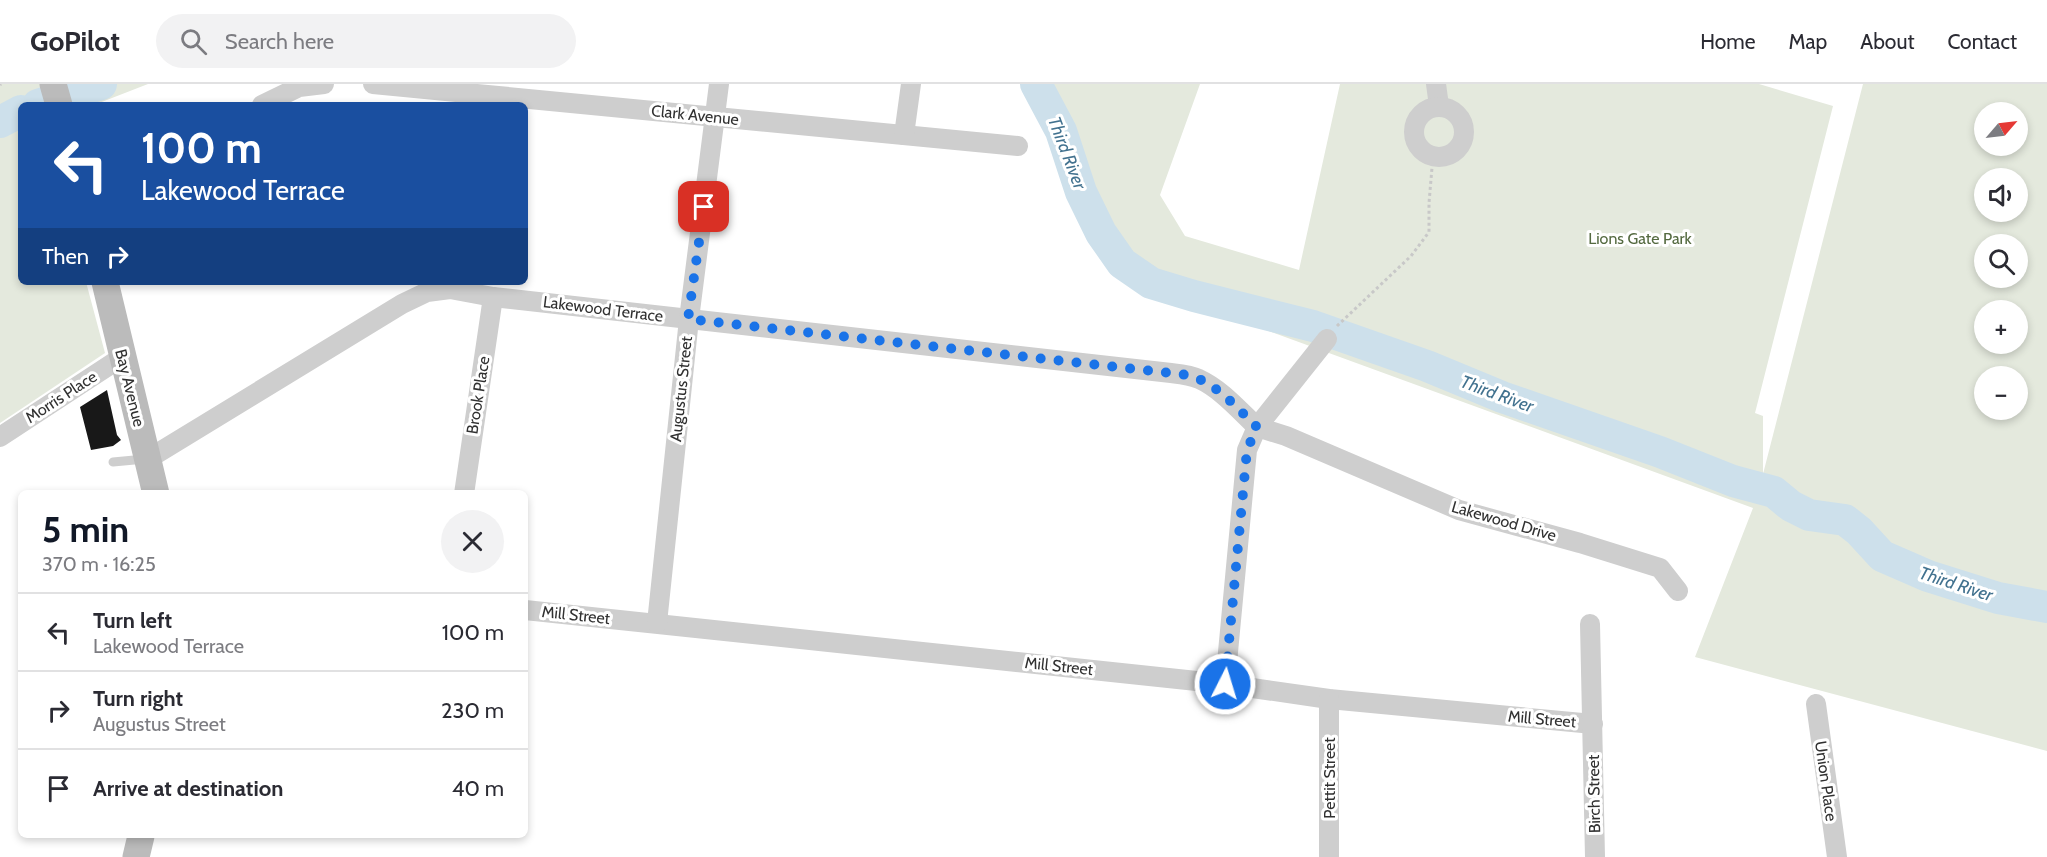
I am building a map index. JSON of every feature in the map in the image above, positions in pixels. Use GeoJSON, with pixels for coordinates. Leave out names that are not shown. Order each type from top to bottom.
{"type":"FeatureCollection","features":[{"type":"Feature","properties":{"kind":"street"},"geometry":{"type":"LineString","coordinates":[[53,84],[58,102]]}},
{"type":"Feature","properties":{"kind":"street"},"geometry":{"type":"LineString","coordinates":[[268,102],[299,87],[324,84]]}},
{"type":"Feature","properties":{"kind":"street","name":"Clark Avenue"},"geometry":{"type":"LineString","coordinates":[[373,84],[1018,146]]}},
{"type":"Feature","properties":{"kind":"street","name":"Augustus Street"},"geometry":{"type":"LineString","coordinates":[[657,623],[688,319],[719,84]]}},
{"type":"Feature","properties":{"kind":"street"},"geometry":{"type":"LineString","coordinates":[[904,135],[910,84]]}},
{"type":"Feature","properties":{"kind":"street"},"geometry":{"type":"LineString","coordinates":[[1436,84],[1439,106]]}},
{"type":"Feature","properties":{"kind":"street"},"geometry":{"type":"LineString","coordinates":[[1439,106],[1455,112],[1460,118],[1464,135],[1461,143],[1450,154],[1433,156],[1419,148],[1413,133],[1418,117],[1424,111],[1439,106]]}},
{"type":"Feature","properties":{"kind":"street","name":"Bay Avenue"},"geometry":{"type":"LineString","coordinates":[[106,285],[155,490]]}},
{"type":"Feature","properties":{"kind":"street","name":"Lakewood Terrace"},"geometry":{"type":"LineString","coordinates":[[148,459],[410,300],[427,292],[450,289],[493,297],[1197,377],[1228,399],[1257,427]]}},
{"type":"Feature","properties":{"kind":"street","name":"Brook Place"},"geometry":{"type":"LineString","coordinates":[[465,490],[493,297]]}},
{"type":"Feature","properties":{"kind":"street"},"geometry":{"type":"LineString","coordinates":[[1225,684],[1247,450],[1257,427],[1332,332]]}},
{"type":"Feature","properties":{"kind":"street","name":"Morris Place"},"geometry":{"type":"LineString","coordinates":[[0,437],[122,357]]}},
{"type":"Feature","properties":{"kind":"street","name":"Lakewood Drive"},"geometry":{"type":"LineString","coordinates":[[1257,427],[1286,436],[1459,510],[1580,543],[1660,568],[1678,591]]}},
{"type":"Feature","properties":{"kind":"street","name":"Mill Street"},"geometry":{"type":"LineString","coordinates":[[528,610],[1225,684],[1329,699],[1593,724]]}},
{"type":"Feature","properties":{"kind":"street","name":"Birch Street"},"geometry":{"type":"LineString","coordinates":[[1590,624],[1594,857]]}},
{"type":"Feature","properties":{"kind":"street","name":"Pettit Street"},"geometry":{"type":"LineString","coordinates":[[1329,699],[1329,857]]}},
{"type":"Feature","properties":{"kind":"street","name":"Union Place"},"geometry":{"type":"LineString","coordinates":[[1816,704],[1837,857]]}},
{"type":"Feature","properties":{"kind":"lane"},"geometry":{"type":"LineString","coordinates":[[113,462],[148,459]]}},
{"type":"Feature","properties":{"kind":"path"},"geometry":{"type":"LineString","coordinates":[[1332,332],[1411,256],[1429,232],[1433,156]]}},
{"type":"Feature","properties":{"kind":"green space"},"geometry":{"type":"Polygon","coordinates":[[[0,84],[148,84],[102,102],[18,102],[18,285],[87,285],[105,353],[0,423],[0,84]]]}},
{"type":"Feature","properties":{"kind":"green space","name":"Lions Gate Park"},"geometry":{"type":"Polygon","coordinates":[[[1022,84],[1200,84],[1160,195],[1185,236],[1299,270],[1340,84],[1759,84],[1833,106],[1755,413],[1763,416],[1763,474],[1863,84],[2047,84],[2047,751],[1695,657],[1753,508],[1115,275],[1022,84]]]}},
{"type":"Feature","properties":{"kind":"building"},"geometry":{"type":"Polygon","coordinates":[[[107,390],[117,435],[121,440],[113,446],[91,450],[80,407],[107,390]]]}},
{"type":"Feature","properties":{"kind":"waterway","name":"Third River"},"geometry":{"type":"LineString","coordinates":[[47,102],[101,84]]}},
{"type":"Feature","properties":{"kind":"waterway","name":"Third River"},"geometry":{"type":"LineString","coordinates":[[1036,84],[1061,131],[1081,192],[1101,233],[1122,263],[1151,283],[1313,326],[1427,366],[1502,397],[1660,452],[1733,481],[1774,492],[1791,506],[1809,515],[1845,520],[1859,531],[1882,556],[1928,576],[1998,598],[2047,607]]}},
{"type":"Feature","properties":{"kind":"waterway","name":"Third River"},"geometry":{"type":"LineString","coordinates":[[0,122],[18,113]]}},
{"type":"Feature","properties":{"kind":"route"},"geometry":{"type":"LineString","coordinates":[[704,207],[688,319],[1171,373],[1197,377],[1228,399],[1257,427],[1247,450],[1225,684]]}}]}
